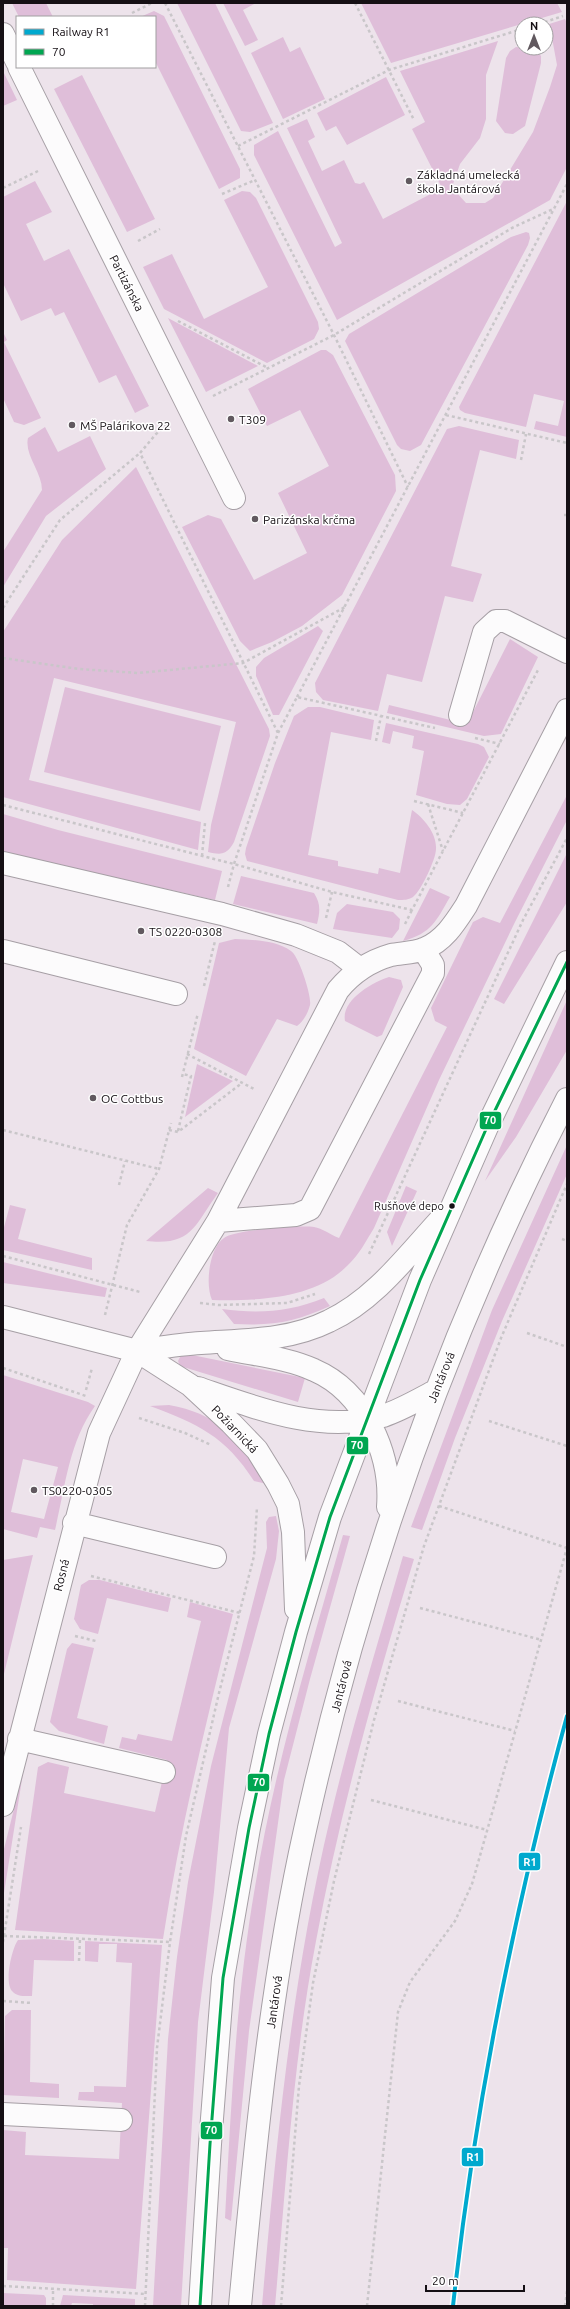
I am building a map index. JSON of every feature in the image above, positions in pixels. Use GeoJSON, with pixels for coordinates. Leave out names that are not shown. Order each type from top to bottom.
{"type":"FeatureCollection","features":[{"type":"Feature","properties":{"kind":"street"},"geometry":{"type":"LineString","coordinates":[[3,34],[16,60]]}},
{"type":"Feature","properties":{"kind":"street","name":"Partizánska"},"geometry":{"type":"LineString","coordinates":[[20,68],[234,498]]}},
{"type":"Feature","properties":{"kind":"street"},"geometry":{"type":"LineString","coordinates":[[460,715],[484,632],[489,625],[496,621],[504,621],[559,648]]}},
{"type":"Feature","properties":{"kind":"street"},"geometry":{"type":"LineString","coordinates":[[218,1221],[296,1215],[310,1209],[433,973],[433,965],[423,949],[438,940],[449,930],[466,906],[567,710]]}},
{"type":"Feature","properties":{"kind":"street"},"geometry":{"type":"LineString","coordinates":[[3,863],[222,914],[314,941],[338,952],[360,969]]}},
{"type":"Feature","properties":{"kind":"street","name":"Rosná"},"geometry":{"type":"LineString","coordinates":[[3,1805],[74,1523],[99,1432],[137,1351],[218,1221],[338,990],[347,979],[360,969],[390,955],[423,949]]}},
{"type":"Feature","properties":{"kind":"street"},"geometry":{"type":"LineString","coordinates":[[3,951],[176,994]]}},
{"type":"Feature","properties":{"kind":"street"},"geometry":{"type":"LineString","coordinates":[[200,2306],[210,2144],[223,1978],[250,1820],[269,1734],[296,1632],[330,1517],[366,1420],[450,1209],[486,1127],[567,962]]}},
{"type":"Feature","properties":{"kind":"street","name":"Jantárová"},"geometry":{"type":"LineString","coordinates":[[240,2306],[256,2140],[276,1991],[305,1830],[350,1652],[385,1534],[435,1391],[492,1252],[567,1099]]}},
{"type":"Feature","properties":{"kind":"street","name":"Požiarnická"},"geometry":{"type":"LineString","coordinates":[[137,1351],[200,1343],[249,1341],[286,1336],[329,1322],[356,1305],[391,1274],[450,1209]]}},
{"type":"Feature","properties":{"kind":"street","name":"Požiarnická"},"geometry":{"type":"LineString","coordinates":[[3,1317],[137,1351],[190,1385],[257,1450],[278,1484],[288,1504],[294,1532],[296,1632]]}},
{"type":"Feature","properties":{"kind":"street","name":"Požiarnická"},"geometry":{"type":"LineString","coordinates":[[200,1343],[276,1359],[314,1370],[334,1382],[351,1398],[366,1420],[382,1453],[387,1470],[388,1499],[385,1534]]}},
{"type":"Feature","properties":{"kind":"street"},"geometry":{"type":"LineString","coordinates":[[190,1385],[236,1401],[299,1418],[338,1423],[366,1420],[397,1411],[435,1391]]}},
{"type":"Feature","properties":{"kind":"street"},"geometry":{"type":"LineString","coordinates":[[74,1523],[215,1558]]}},
{"type":"Feature","properties":{"kind":"street"},"geometry":{"type":"LineString","coordinates":[[19,1739],[164,1772]]}},
{"type":"Feature","properties":{"kind":"street"},"geometry":{"type":"LineString","coordinates":[[3,2114],[121,2120]]}},
{"type":"Feature","properties":{"kind":"path"},"geometry":{"type":"LineString","coordinates":[[132,13],[152,3]]}},
{"type":"Feature","properties":{"kind":"path"},"geometry":{"type":"LineString","coordinates":[[165,3],[334,335],[408,487]]}},
{"type":"Feature","properties":{"kind":"path"},"geometry":{"type":"LineString","coordinates":[[355,3],[414,120]]}},
{"type":"Feature","properties":{"kind":"path"},"geometry":{"type":"LineString","coordinates":[[554,19],[564,16]]}},
{"type":"Feature","properties":{"kind":"path"},"geometry":{"type":"LineString","coordinates":[[238,146],[389,70],[514,31]]}},
{"type":"Feature","properties":{"kind":"path"},"geometry":{"type":"LineString","coordinates":[[3,188],[64,157]]}},
{"type":"Feature","properties":{"kind":"path"},"geometry":{"type":"LineString","coordinates":[[222,194],[255,180]]}},
{"type":"Feature","properties":{"kind":"path"},"geometry":{"type":"LineString","coordinates":[[203,992],[234,864],[278,733],[567,184]]}},
{"type":"Feature","properties":{"kind":"path"},"geometry":{"type":"LineString","coordinates":[[3,608],[60,520],[140,453],[156,434],[190,408],[334,335],[512,228],[554,208]]}},
{"type":"Feature","properties":{"kind":"path"},"geometry":{"type":"LineString","coordinates":[[177,320],[268,368]]}},
{"type":"Feature","properties":{"kind":"path"},"geometry":{"type":"LineString","coordinates":[[446,415],[567,443]]}},
{"type":"Feature","properties":{"kind":"path"},"geometry":{"type":"LineString","coordinates":[[521,460],[526,434]]}},
{"type":"Feature","properties":{"kind":"path"},"geometry":{"type":"LineString","coordinates":[[140,453],[278,733]]}},
{"type":"Feature","properties":{"kind":"path"},"geometry":{"type":"LineString","coordinates":[[3,658],[79,669],[138,673],[243,663],[345,607]]}},
{"type":"Feature","properties":{"kind":"path"},"geometry":{"type":"LineString","coordinates":[[3,805],[234,864],[332,892],[412,910],[500,744],[559,648]]}},
{"type":"Feature","properties":{"kind":"path"},"geometry":{"type":"LineString","coordinates":[[297,697],[440,730]]}},
{"type":"Feature","properties":{"kind":"path"},"geometry":{"type":"LineString","coordinates":[[376,741],[381,716]]}},
{"type":"Feature","properties":{"kind":"path"},"geometry":{"type":"LineString","coordinates":[[470,737],[500,744]]}},
{"type":"Feature","properties":{"kind":"path"},"geometry":{"type":"LineString","coordinates":[[414,801],[463,812]]}},
{"type":"Feature","properties":{"kind":"path"},"geometry":{"type":"LineString","coordinates":[[428,804],[443,851]]}},
{"type":"Feature","properties":{"kind":"path"},"geometry":{"type":"LineString","coordinates":[[202,856],[205,823]]}},
{"type":"Feature","properties":{"kind":"path"},"geometry":{"type":"LineString","coordinates":[[365,1260],[523,920],[567,838]]}},
{"type":"Feature","properties":{"kind":"path"},"geometry":{"type":"LineString","coordinates":[[178,1132],[191,1076],[182,1076],[199,1007]]}},
{"type":"Feature","properties":{"kind":"path"},"geometry":{"type":"LineString","coordinates":[[187,1054],[280,1102]]}},
{"type":"Feature","properties":{"kind":"path"},"geometry":{"type":"LineString","coordinates":[[169,1130],[178,1132],[242,1083]]}},
{"type":"Feature","properties":{"kind":"path"},"geometry":{"type":"LineString","coordinates":[[112,1284],[127,1226],[159,1169],[171,1123]]}},
{"type":"Feature","properties":{"kind":"path"},"geometry":{"type":"LineString","coordinates":[[3,1130],[159,1169]]}},
{"type":"Feature","properties":{"kind":"path"},"geometry":{"type":"LineString","coordinates":[[119,1185],[125,1161]]}},
{"type":"Feature","properties":{"kind":"path"},"geometry":{"type":"LineString","coordinates":[[281,2306],[299,2086],[313,1984],[334,1881],[374,1720],[424,1546],[501,1338],[567,1184]]}},
{"type":"Feature","properties":{"kind":"path"},"geometry":{"type":"LineString","coordinates":[[562,1239],[567,1241]]}},
{"type":"Feature","properties":{"kind":"path"},"geometry":{"type":"LineString","coordinates":[[527,1332],[567,1347]]}},
{"type":"Feature","properties":{"kind":"path"},"geometry":{"type":"LineString","coordinates":[[3,1368],[84,1394],[107,1416]]}},
{"type":"Feature","properties":{"kind":"path"},"geometry":{"type":"LineString","coordinates":[[139,1418],[185,1432],[213,1446]]}},
{"type":"Feature","properties":{"kind":"path"},"geometry":{"type":"LineString","coordinates":[[489,1421],[567,1446]]}},
{"type":"Feature","properties":{"kind":"path"},"geometry":{"type":"LineString","coordinates":[[145,2306],[157,2048],[170,1942],[186,1836],[219,1693],[254,1556],[257,1503]]}},
{"type":"Feature","properties":{"kind":"path"},"geometry":{"type":"LineString","coordinates":[[366,2306],[398,2012],[410,1982],[455,1921],[472,1884],[567,1548],[439,1506]]}},
{"type":"Feature","properties":{"kind":"path"},"geometry":{"type":"LineString","coordinates":[[87,1575],[240,1613]]}},
{"type":"Feature","properties":{"kind":"path"},"geometry":{"type":"LineString","coordinates":[[420,1608],[542,1640]]}},
{"type":"Feature","properties":{"kind":"path"},"geometry":{"type":"LineString","coordinates":[[70,1635],[96,1641]]}},
{"type":"Feature","properties":{"kind":"path"},"geometry":{"type":"LineString","coordinates":[[398,1702],[515,1731]]}},
{"type":"Feature","properties":{"kind":"path"},"geometry":{"type":"LineString","coordinates":[[372,1800],[487,1830]]}},
{"type":"Feature","properties":{"kind":"path"},"geometry":{"type":"LineString","coordinates":[[4,1936],[170,1942]]}},
{"type":"Feature","properties":{"kind":"path"},"geometry":{"type":"LineString","coordinates":[[79,1961],[80,1938]]}},
{"type":"Feature","properties":{"kind":"path"},"geometry":{"type":"LineString","coordinates":[[3,2001],[32,2002]]}},
{"type":"Feature","properties":{"kind":"path"},"geometry":{"type":"LineString","coordinates":[[3,2286],[146,2294]]}},
{"type":"Feature","properties":{"kind":"path"},"geometry":{"type":"LineString","coordinates":[[52,2306],[53,2289]]}},
{"type":"Feature","properties":{"kind":"path"},"geometry":{"type":"LineString","coordinates":[[565,2306],[567,2291]]}},
{"type":"Feature","properties":{"kind":"shaded area"},"geometry":{"type":"Polygon","coordinates":[[[12,3],[46,3],[52,16],[18,16],[12,3]]]}},
{"type":"Feature","properties":{"kind":"shaded area"},"geometry":{"type":"Polygon","coordinates":[[[177,3],[215,3],[273,123],[250,132],[241,131],[177,3]]]}},
{"type":"Feature","properties":{"kind":"shaded area"},"geometry":{"type":"Polygon","coordinates":[[[223,3],[256,3],[243,10],[258,40],[245,46],[223,3]]]}},
{"type":"Feature","properties":{"kind":"shaded area"},"geometry":{"type":"Polygon","coordinates":[[[361,3],[557,3],[562,12],[549,16],[514,16],[514,26],[391,63],[361,3]]]}},
{"type":"Feature","properties":{"kind":"shaded area"},"geometry":{"type":"Polygon","coordinates":[[[154,11],[164,16],[240,169],[240,178],[219,189],[156,63],[156,16],[142,16],[154,11]]]}},
{"type":"Feature","properties":{"kind":"shaded area"},"geometry":{"type":"Polygon","coordinates":[[[565,19],[567,23],[567,167],[550,200],[337,320],[254,155],[254,145],[278,131],[335,247],[342,243],[287,128],[307,119],[315,137],[308,141],[322,171],[344,160],[355,183],[360,184],[364,182],[383,219],[442,188],[412,129],[425,122],[400,71],[498,41],[486,75],[486,119],[480,138],[460,164],[453,184],[457,193],[466,203],[485,203],[493,198],[533,132],[557,65],[554,49],[554,22],[565,19]]]}},
{"type":"Feature","properties":{"kind":"shaded area"},"geometry":{"type":"Polygon","coordinates":[[[283,37],[290,52],[300,47],[325,99],[283,119],[251,53],[283,37]]]}},
{"type":"Feature","properties":{"kind":"shaded area"},"geometry":{"type":"Polygon","coordinates":[[[514,48],[514,56],[541,56],[541,63],[525,126],[513,134],[505,133],[496,121],[506,58],[510,51],[514,48]]]}},
{"type":"Feature","properties":{"kind":"shaded area"},"geometry":{"type":"Polygon","coordinates":[[[3,71],[17,100],[3,106],[3,71]]]}},
{"type":"Feature","properties":{"kind":"shaded area"},"geometry":{"type":"Polygon","coordinates":[[[82,75],[155,219],[127,232],[54,89],[82,75]]]}},
{"type":"Feature","properties":{"kind":"shaded area"},"geometry":{"type":"Polygon","coordinates":[[[386,77],[405,115],[347,145],[336,126],[326,131],[317,113],[386,77]]]}},
{"type":"Feature","properties":{"kind":"shaded area"},"geometry":{"type":"Polygon","coordinates":[[[35,181],[52,212],[26,224],[44,261],[69,249],[149,406],[135,413],[116,375],[99,383],[64,312],[55,316],[51,308],[21,321],[3,283],[3,197],[35,181]]]}},
{"type":"Feature","properties":{"kind":"shaded area"},"geometry":{"type":"Polygon","coordinates":[[[242,191],[250,192],[256,198],[318,322],[319,329],[314,339],[267,363],[164,309],[143,267],[172,254],[204,319],[268,287],[224,200],[242,191]]]}},
{"type":"Feature","properties":{"kind":"shaded area"},"geometry":{"type":"Polygon","coordinates":[[[567,201],[567,437],[534,429],[536,421],[558,426],[564,401],[534,394],[526,427],[465,413],[460,410],[459,407],[567,201]]]}},
{"type":"Feature","properties":{"kind":"shaded area"},"geometry":{"type":"Polygon","coordinates":[[[526,232],[529,233],[530,238],[528,245],[421,445],[410,451],[401,449],[397,445],[345,341],[349,334],[511,237],[526,232]]]}},
{"type":"Feature","properties":{"kind":"shaded area"},"geometry":{"type":"Polygon","coordinates":[[[168,318],[258,366],[206,392],[168,318]]]}},
{"type":"Feature","properties":{"kind":"shaded area"},"geometry":{"type":"Polygon","coordinates":[[[3,332],[7,340],[4,342],[41,418],[24,425],[14,422],[3,398],[3,332]]]}},
{"type":"Feature","properties":{"kind":"shaded area"},"geometry":{"type":"Polygon","coordinates":[[[321,350],[326,350],[333,355],[395,475],[396,491],[342,595],[302,626],[272,642],[250,651],[240,641],[182,527],[208,515],[221,519],[254,580],[307,553],[278,493],[329,466],[300,410],[267,426],[248,389],[321,350]]]}},
{"type":"Feature","properties":{"kind":"shaded area"},"geometry":{"type":"Polygon","coordinates":[[[459,426],[519,440],[516,459],[480,450],[451,566],[482,574],[473,602],[445,596],[422,682],[387,674],[378,711],[323,700],[316,692],[315,683],[447,429],[459,426]]]}},
{"type":"Feature","properties":{"kind":"shaded area"},"geometry":{"type":"Polygon","coordinates":[[[45,427],[58,452],[90,436],[106,469],[46,516],[3,587],[3,552],[42,490],[39,477],[28,451],[28,438],[45,427]]]}},
{"type":"Feature","properties":{"kind":"shaded area"},"geometry":{"type":"Polygon","coordinates":[[[136,467],[269,729],[270,736],[234,842],[226,852],[220,854],[208,852],[211,825],[236,722],[54,678],[29,780],[201,822],[198,850],[3,797],[3,632],[62,540],[136,467]]]}},
{"type":"Feature","properties":{"kind":"shaded area"},"geometry":{"type":"Polygon","coordinates":[[[318,626],[323,631],[279,715],[273,715],[256,676],[256,667],[264,658],[318,626]]]}},
{"type":"Feature","properties":{"kind":"shaded area"},"geometry":{"type":"Polygon","coordinates":[[[510,639],[538,657],[501,734],[484,736],[387,713],[389,705],[467,724],[510,639]]]}},
{"type":"Feature","properties":{"kind":"shaded area"},"geometry":{"type":"Polygon","coordinates":[[[65,687],[221,726],[200,811],[44,772],[65,687]]]}},
{"type":"Feature","properties":{"kind":"shaded area"},"geometry":{"type":"Polygon","coordinates":[[[308,707],[320,707],[374,720],[371,740],[331,732],[308,855],[338,861],[338,866],[378,874],[379,868],[400,873],[412,810],[421,817],[429,827],[436,843],[434,860],[428,874],[413,897],[406,900],[398,900],[247,861],[245,854],[246,848],[275,763],[294,716],[308,707]]]}},
{"type":"Feature","properties":{"kind":"shaded area"},"geometry":{"type":"Polygon","coordinates":[[[386,723],[478,744],[484,747],[489,757],[467,799],[460,805],[447,804],[416,795],[424,751],[412,748],[414,736],[393,731],[390,744],[382,742],[386,723]]]}},
{"type":"Feature","properties":{"kind":"shaded area"},"geometry":{"type":"Polygon","coordinates":[[[567,795],[567,820],[515,922],[439,1080],[374,1228],[359,1252],[348,1265],[335,1276],[319,1285],[303,1291],[284,1296],[247,1300],[212,1300],[209,1276],[212,1258],[219,1243],[230,1235],[253,1230],[282,1227],[314,1227],[339,1238],[447,1027],[435,1021],[431,1008],[473,922],[483,917],[500,923],[567,795]]]}},
{"type":"Feature","properties":{"kind":"shaded area"},"geometry":{"type":"Polygon","coordinates":[[[3,814],[58,830],[222,871],[215,900],[3,852],[3,814]]]}},
{"type":"Feature","properties":{"kind":"shaded area"},"geometry":{"type":"Polygon","coordinates":[[[567,853],[567,902],[504,1004],[494,999],[567,853]]]}},
{"type":"Feature","properties":{"kind":"shaded area"},"geometry":{"type":"Polygon","coordinates":[[[241,876],[314,893],[318,901],[319,908],[317,924],[233,904],[241,876]]]}},
{"type":"Feature","properties":{"kind":"shaded area"},"geometry":{"type":"Polygon","coordinates":[[[430,888],[450,897],[437,919],[427,930],[413,938],[403,941],[430,888]]]}},
{"type":"Feature","properties":{"kind":"shaded area"},"geometry":{"type":"Polygon","coordinates":[[[347,904],[393,912],[400,919],[399,929],[392,938],[333,929],[337,913],[347,904]]]}},
{"type":"Feature","properties":{"kind":"shaded area"},"geometry":{"type":"Polygon","coordinates":[[[235,939],[257,940],[271,943],[285,947],[291,951],[298,960],[307,986],[310,1001],[307,1014],[297,1026],[277,1019],[246,1076],[194,1049],[219,943],[235,939]]]}},
{"type":"Feature","properties":{"kind":"shaded area"},"geometry":{"type":"Polygon","coordinates":[[[389,977],[401,980],[403,987],[382,1035],[377,1037],[345,1021],[345,1013],[353,999],[375,983],[389,977]]]}},
{"type":"Feature","properties":{"kind":"shaded area"},"geometry":{"type":"Polygon","coordinates":[[[567,1000],[567,1050],[516,1137],[485,1181],[567,1000]]]}},
{"type":"Feature","properties":{"kind":"shaded area"},"geometry":{"type":"Polygon","coordinates":[[[197,1064],[233,1081],[185,1117],[197,1064]]]}},
{"type":"Feature","properties":{"kind":"shaded area"},"geometry":{"type":"Polygon","coordinates":[[[567,1145],[567,1174],[502,1321],[455,1438],[422,1530],[411,1527],[492,1310],[567,1145]]]}},
{"type":"Feature","properties":{"kind":"shaded area"},"geometry":{"type":"Polygon","coordinates":[[[406,1186],[417,1191],[392,1246],[387,1232],[406,1186]]]}},
{"type":"Feature","properties":{"kind":"shaded area"},"geometry":{"type":"Polygon","coordinates":[[[208,1188],[218,1193],[197,1224],[183,1237],[161,1242],[146,1241],[208,1188]]]}},
{"type":"Feature","properties":{"kind":"shaded area"},"geometry":{"type":"Polygon","coordinates":[[[10,1205],[26,1209],[18,1239],[92,1258],[92,1270],[3,1250],[3,1231],[10,1205]]]}},
{"type":"Feature","properties":{"kind":"shaded area"},"geometry":{"type":"Polygon","coordinates":[[[3,1262],[107,1288],[105,1297],[3,1283],[3,1262]]]}},
{"type":"Feature","properties":{"kind":"shaded area"},"geometry":{"type":"Polygon","coordinates":[[[324,1298],[330,1306],[306,1316],[284,1322],[234,1324],[222,1309],[235,1311],[274,1311],[311,1303],[324,1298]]]}},
{"type":"Feature","properties":{"kind":"shaded area"},"geometry":{"type":"Polygon","coordinates":[[[182,1353],[305,1378],[298,1402],[180,1366],[178,1361],[182,1353]]]}},
{"type":"Feature","properties":{"kind":"shaded area"},"geometry":{"type":"Polygon","coordinates":[[[3,1375],[88,1402],[95,1406],[86,1420],[74,1450],[65,1482],[55,1530],[40,1527],[37,1538],[3,1529],[3,1375]],[[23,1459],[11,1512],[44,1519],[58,1467],[23,1459]]]}},
{"type":"Feature","properties":{"kind":"shaded area"},"geometry":{"type":"Polygon","coordinates":[[[169,1405],[188,1410],[217,1423],[238,1443],[267,1484],[254,1481],[232,1453],[209,1433],[182,1419],[150,1406],[169,1405]]]}},
{"type":"Feature","properties":{"kind":"shaded area"},"geometry":{"type":"Polygon","coordinates":[[[276,1516],[279,1531],[276,1559],[229,1728],[214,1892],[198,2022],[181,2306],[153,2306],[168,2039],[177,1957],[188,1882],[211,1766],[267,1548],[266,1522],[269,1517],[276,1516]]]}},
{"type":"Feature","properties":{"kind":"shaded area"},"geometry":{"type":"Polygon","coordinates":[[[343,1535],[350,1536],[310,1679],[284,1780],[249,2031],[231,2221],[225,2218],[232,2093],[243,1969],[255,1887],[282,1754],[343,1535]]]}},
{"type":"Feature","properties":{"kind":"shaded area"},"geometry":{"type":"Polygon","coordinates":[[[33,1555],[3,1678],[3,1560],[33,1555]]]}},
{"type":"Feature","properties":{"kind":"shaded area"},"geometry":{"type":"Polygon","coordinates":[[[403,1556],[414,1559],[360,1748],[336,1844],[316,1941],[301,2032],[275,2306],[262,2306],[273,2184],[287,2061],[305,1939],[338,1786],[403,1556]]]}},
{"type":"Feature","properties":{"kind":"shaded area"},"geometry":{"type":"Polygon","coordinates":[[[89,1580],[100,1580],[171,1598],[168,1612],[107,1598],[98,1634],[80,1629],[74,1619],[81,1585],[89,1580]]]}},
{"type":"Feature","properties":{"kind":"shaded area"},"geometry":{"type":"Polygon","coordinates":[[[190,1602],[233,1614],[203,1735],[177,1857],[163,1939],[15,1930],[38,1767],[48,1762],[69,1767],[64,1793],[155,1812],[167,1760],[119,1748],[122,1737],[136,1740],[138,1734],[172,1741],[201,1621],[187,1617],[190,1602]]]}},
{"type":"Feature","properties":{"kind":"shaded area"},"geometry":{"type":"Polygon","coordinates":[[[72,1643],[94,1648],[77,1718],[108,1726],[104,1744],[59,1731],[50,1722],[67,1649],[72,1643]]]}},
{"type":"Feature","properties":{"kind":"shaded area"},"geometry":{"type":"Polygon","coordinates":[[[23,1773],[4,1893],[3,1903],[3,1853],[23,1773]]]}},
{"type":"Feature","properties":{"kind":"shaded area"},"geometry":{"type":"Polygon","coordinates":[[[44,1939],[74,1941],[74,1961],[34,1960],[32,1996],[21,1996],[16,1994],[10,1987],[9,1973],[11,1957],[18,1940],[44,1939]]]}},
{"type":"Feature","properties":{"kind":"shaded area"},"geometry":{"type":"Polygon","coordinates":[[[85,1941],[162,1945],[136,2289],[7,2280],[8,2248],[3,2248],[3,2130],[26,2132],[25,2155],[119,2159],[122,2103],[78,2100],[79,2092],[94,2092],[94,2086],[126,2087],[132,1963],[116,1962],[117,1944],[99,1944],[98,1962],[85,1961],[85,1941]]]}},
{"type":"Feature","properties":{"kind":"shaded area"},"geometry":{"type":"Polygon","coordinates":[[[12,2010],[31,2010],[30,2082],[59,2084],[59,2098],[3,2095],[5,2016],[12,2010]]]}},
{"type":"Feature","properties":{"kind":"shaded area"},"geometry":{"type":"Polygon","coordinates":[[[3,2293],[44,2295],[46,2298],[46,2306],[3,2306],[3,2293]]]}},
{"type":"Feature","properties":{"kind":"shaded area"},"geometry":{"type":"Polygon","coordinates":[[[63,2295],[135,2299],[135,2306],[93,2306],[93,2304],[72,2303],[71,2306],[60,2306],[63,2295]]]}},
{"type":"Feature","properties":{"kind":"rail line","name":"R1"},"geometry":{"type":"LineString","coordinates":[[453,2306],[473,2157],[498,2009],[530,1862],[567,1716]]}},
{"type":"Feature","properties":{"kind":"transit line","name":"70"},"geometry":{"type":"LineString","coordinates":[[200,2306],[210,2144],[223,1978],[249,1828],[269,1734],[296,1632],[330,1517],[420,1280],[487,1127],[567,962]]}},
{"type":"Feature","properties":{"kind":"place","name":"Základná umelecká škola Jantárová"},"geometry":{"type":"Point","coordinates":[409,181]}},
{"type":"Feature","properties":{"kind":"place","name":"T309"},"geometry":{"type":"Point","coordinates":[231,419]}},
{"type":"Feature","properties":{"kind":"place","name":"MŠ Palárikova 22"},"geometry":{"type":"Point","coordinates":[72,425]}},
{"type":"Feature","properties":{"kind":"place","name":"Parizánska krčma"},"geometry":{"type":"Point","coordinates":[255,519]}},
{"type":"Feature","properties":{"kind":"place","name":"TS 0220-0308"},"geometry":{"type":"Point","coordinates":[141,931]}},
{"type":"Feature","properties":{"kind":"place","name":"OC Cottbus"},"geometry":{"type":"Point","coordinates":[93,1098]}},
{"type":"Feature","properties":{"kind":"place","name":"Rušňové depo"},"geometry":{"type":"Point","coordinates":[452,1206]}},
{"type":"Feature","properties":{"kind":"place","name":"TS0220-0305"},"geometry":{"type":"Point","coordinates":[34,1490]}}]}
